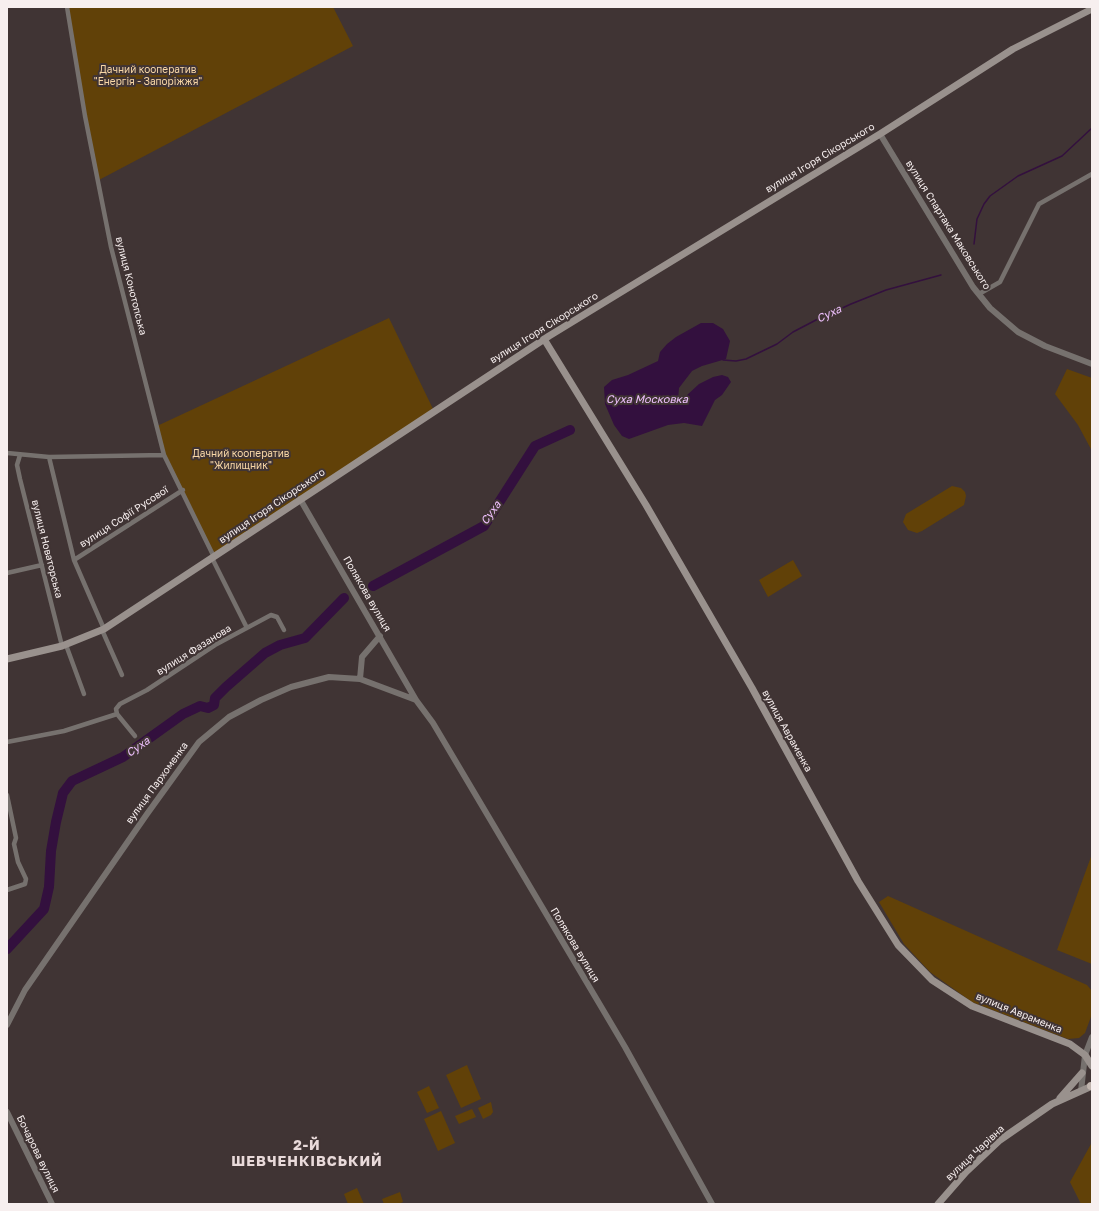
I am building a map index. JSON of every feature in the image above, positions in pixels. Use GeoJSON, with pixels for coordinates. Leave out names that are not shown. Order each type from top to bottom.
{"type":"FeatureCollection","features":[{"type":"Feature","properties":{"kind":"main road","name":"вулиця Ігоря Сікорського"},"geometry":{"type":"LineString","coordinates":[[7,659],[64,646],[103,629],[544,339],[880,134],[1013,49],[1092,9]]}},
{"type":"Feature","properties":{"kind":"main road","name":"вулиця Авраменка"},"geometry":{"type":"LineString","coordinates":[[544,339],[646,505],[758,698],[858,881],[898,945],[932,980],[972,1006],[1070,1044],[1085,1055]]}},
{"type":"Feature","properties":{"kind":"main road"},"geometry":{"type":"LineString","coordinates":[[1085,1055],[1092,1066]]}},
{"type":"Feature","properties":{"kind":"main road"},"geometry":{"type":"LineString","coordinates":[[1052,1104],[1082,1073]]}},
{"type":"Feature","properties":{"kind":"main road","name":"вулиця Чарівна"},"geometry":{"type":"LineString","coordinates":[[938,1204],[966,1172],[1000,1140],[1052,1104],[1092,1086]]}},
{"type":"Feature","properties":{"kind":"street","name":"вулиця Конотопська"},"geometry":{"type":"LineString","coordinates":[[68,7],[85,116],[111,247],[164,455],[183,490],[213,558],[247,628]]}},
{"type":"Feature","properties":{"kind":"street","name":"вулиця Спартака Маковського"},"geometry":{"type":"LineString","coordinates":[[880,134],[979,294],[990,308],[1018,332],[1045,346],[1092,364]]}},
{"type":"Feature","properties":{"kind":"street"},"geometry":{"type":"LineString","coordinates":[[979,294],[1000,282],[1039,204],[1092,174]]}},
{"type":"Feature","properties":{"kind":"street"},"geometry":{"type":"LineString","coordinates":[[7,453],[49,457],[164,455]]}},
{"type":"Feature","properties":{"kind":"street","name":"вулиця Новаторська"},"geometry":{"type":"LineString","coordinates":[[20,455],[17,465],[42,565],[64,646],[84,694]]}},
{"type":"Feature","properties":{"kind":"street"},"geometry":{"type":"LineString","coordinates":[[49,457],[74,560],[122,675]]}},
{"type":"Feature","properties":{"kind":"street","name":"вулиця Софії Русової"},"geometry":{"type":"LineString","coordinates":[[74,560],[183,490]]}},
{"type":"Feature","properties":{"kind":"street","name":"Полякова вулиця"},"geometry":{"type":"LineString","coordinates":[[300,499],[416,700],[433,723],[625,1047],[712,1204]]}},
{"type":"Feature","properties":{"kind":"street"},"geometry":{"type":"LineString","coordinates":[[7,572],[42,565]]}},
{"type":"Feature","properties":{"kind":"street","name":"вулиця Фазанова"},"geometry":{"type":"LineString","coordinates":[[117,714],[116,709],[120,704],[147,690],[215,646],[247,628],[274,616],[284,630]]}},
{"type":"Feature","properties":{"kind":"street"},"geometry":{"type":"LineString","coordinates":[[380,636],[362,657],[360,678],[416,700]]}},
{"type":"Feature","properties":{"kind":"street","name":"вулиця Пархоменка"},"geometry":{"type":"LineString","coordinates":[[7,1026],[26,990],[138,827],[199,742],[229,717],[261,700],[291,687],[329,677],[360,678]]}},
{"type":"Feature","properties":{"kind":"street"},"geometry":{"type":"LineString","coordinates":[[7,742],[64,731],[117,714],[135,736]]}},
{"type":"Feature","properties":{"kind":"street"},"geometry":{"type":"LineString","coordinates":[[7,795],[9,815],[16,838],[14,844],[18,862],[26,879],[25,884],[7,890]]}},
{"type":"Feature","properties":{"kind":"street"},"geometry":{"type":"LineString","coordinates":[[1081,1091],[1085,1055],[1092,1037]]}},
{"type":"Feature","properties":{"kind":"street","name":"Бочарова вулиця"},"geometry":{"type":"LineString","coordinates":[[8,1116],[52,1204]]}},
{"type":"Feature","properties":{"kind":"green space","name":"Дачний кооператив \"Енергія - Запоріжжя\""},"geometry":{"type":"Polygon","coordinates":[[[67,7],[333,7],[353,46],[97,181],[67,7]]]}},
{"type":"Feature","properties":{"kind":"green space","name":"Дачний кооператив \"Жилищник\""},"geometry":{"type":"Polygon","coordinates":[[[389,318],[434,411],[212,558],[183,490],[164,455],[157,426],[389,318]]]}},
{"type":"Feature","properties":{"kind":"green space"},"geometry":{"type":"Polygon","coordinates":[[[1067,369],[1092,378],[1092,451],[1078,425],[1055,394],[1067,369]]]}},
{"type":"Feature","properties":{"kind":"green space"},"geometry":{"type":"Polygon","coordinates":[[[952,486],[961,488],[965,492],[966,496],[964,505],[922,531],[917,533],[908,530],[903,522],[906,514],[952,486]]]}},
{"type":"Feature","properties":{"kind":"green space"},"geometry":{"type":"Polygon","coordinates":[[[793,560],[802,576],[768,597],[759,580],[793,560]]]}},
{"type":"Feature","properties":{"kind":"green space"},"geometry":{"type":"Polygon","coordinates":[[[1092,854],[1092,964],[1057,950],[1092,854]]]}},
{"type":"Feature","properties":{"kind":"green space"},"geometry":{"type":"Polygon","coordinates":[[[888,896],[1087,985],[1092,991],[1092,1014],[1085,1033],[1079,1038],[1068,1039],[972,1002],[930,972],[904,944],[879,902],[888,896]]]}},
{"type":"Feature","properties":{"kind":"green space"},"geometry":{"type":"Polygon","coordinates":[[[467,1065],[481,1099],[461,1108],[446,1075],[467,1065]]]}},
{"type":"Feature","properties":{"kind":"green space"},"geometry":{"type":"Polygon","coordinates":[[[429,1086],[439,1108],[427,1113],[417,1092],[429,1086]]]}},
{"type":"Feature","properties":{"kind":"green space"},"geometry":{"type":"Polygon","coordinates":[[[491,1102],[493,1112],[491,1115],[483,1119],[478,1108],[491,1102]]]}},
{"type":"Feature","properties":{"kind":"green space"},"geometry":{"type":"Polygon","coordinates":[[[472,1109],[476,1117],[459,1124],[455,1116],[472,1109]]]}},
{"type":"Feature","properties":{"kind":"green space"},"geometry":{"type":"Polygon","coordinates":[[[441,1111],[455,1143],[438,1151],[424,1119],[441,1111]]]}},
{"type":"Feature","properties":{"kind":"green space"},"geometry":{"type":"Polygon","coordinates":[[[1092,1120],[1092,1204],[1081,1204],[1070,1182],[1091,1144],[1092,1120]]]}},
{"type":"Feature","properties":{"kind":"green space"},"geometry":{"type":"Polygon","coordinates":[[[357,1188],[364,1204],[348,1204],[344,1194],[357,1188]]]}},
{"type":"Feature","properties":{"kind":"green space"},"geometry":{"type":"Polygon","coordinates":[[[400,1192],[403,1202],[398,1204],[384,1204],[382,1199],[400,1192]]]}},
{"type":"Feature","properties":{"kind":"water","name":"Суха Московка"},"geometry":{"type":"Polygon","coordinates":[[[701,323],[713,323],[723,329],[730,341],[726,359],[702,366],[692,371],[679,388],[678,401],[682,403],[686,396],[699,384],[713,377],[722,375],[728,377],[731,382],[722,395],[715,400],[702,426],[684,423],[668,425],[629,439],[622,436],[614,425],[605,404],[604,387],[612,380],[628,375],[658,361],[660,352],[667,344],[676,337],[701,323]]]}},
{"type":"Feature","properties":{"kind":"waterway","name":"Суха Московка"},"geometry":{"type":"LineString","coordinates":[[974,244],[977,219],[984,204],[990,196],[1018,176],[1062,156],[1092,128]]}},
{"type":"Feature","properties":{"kind":"waterway","name":"Суха"},"geometry":{"type":"LineString","coordinates":[[723,360],[736,361],[746,359],[777,344],[793,332],[851,304],[886,290],[941,275]]}},
{"type":"Feature","properties":{"kind":"waterway","name":"Суха"},"geometry":{"type":"LineString","coordinates":[[373,586],[484,526],[535,446],[570,430]]}},
{"type":"Feature","properties":{"kind":"waterway","name":"Суха"},"geometry":{"type":"LineString","coordinates":[[7,949],[44,909],[49,887],[51,851],[56,822],[63,793],[72,781],[123,757],[183,714],[200,706],[208,708],[214,705],[215,698],[265,653],[280,645],[305,638],[344,598]]}},
{"type":"Feature","properties":{"kind":"district","name":"2-Й ШЕВЧЕНКІВСЬКИЙ"},"geometry":{"type":"Point","coordinates":[307,1154]}}]}
